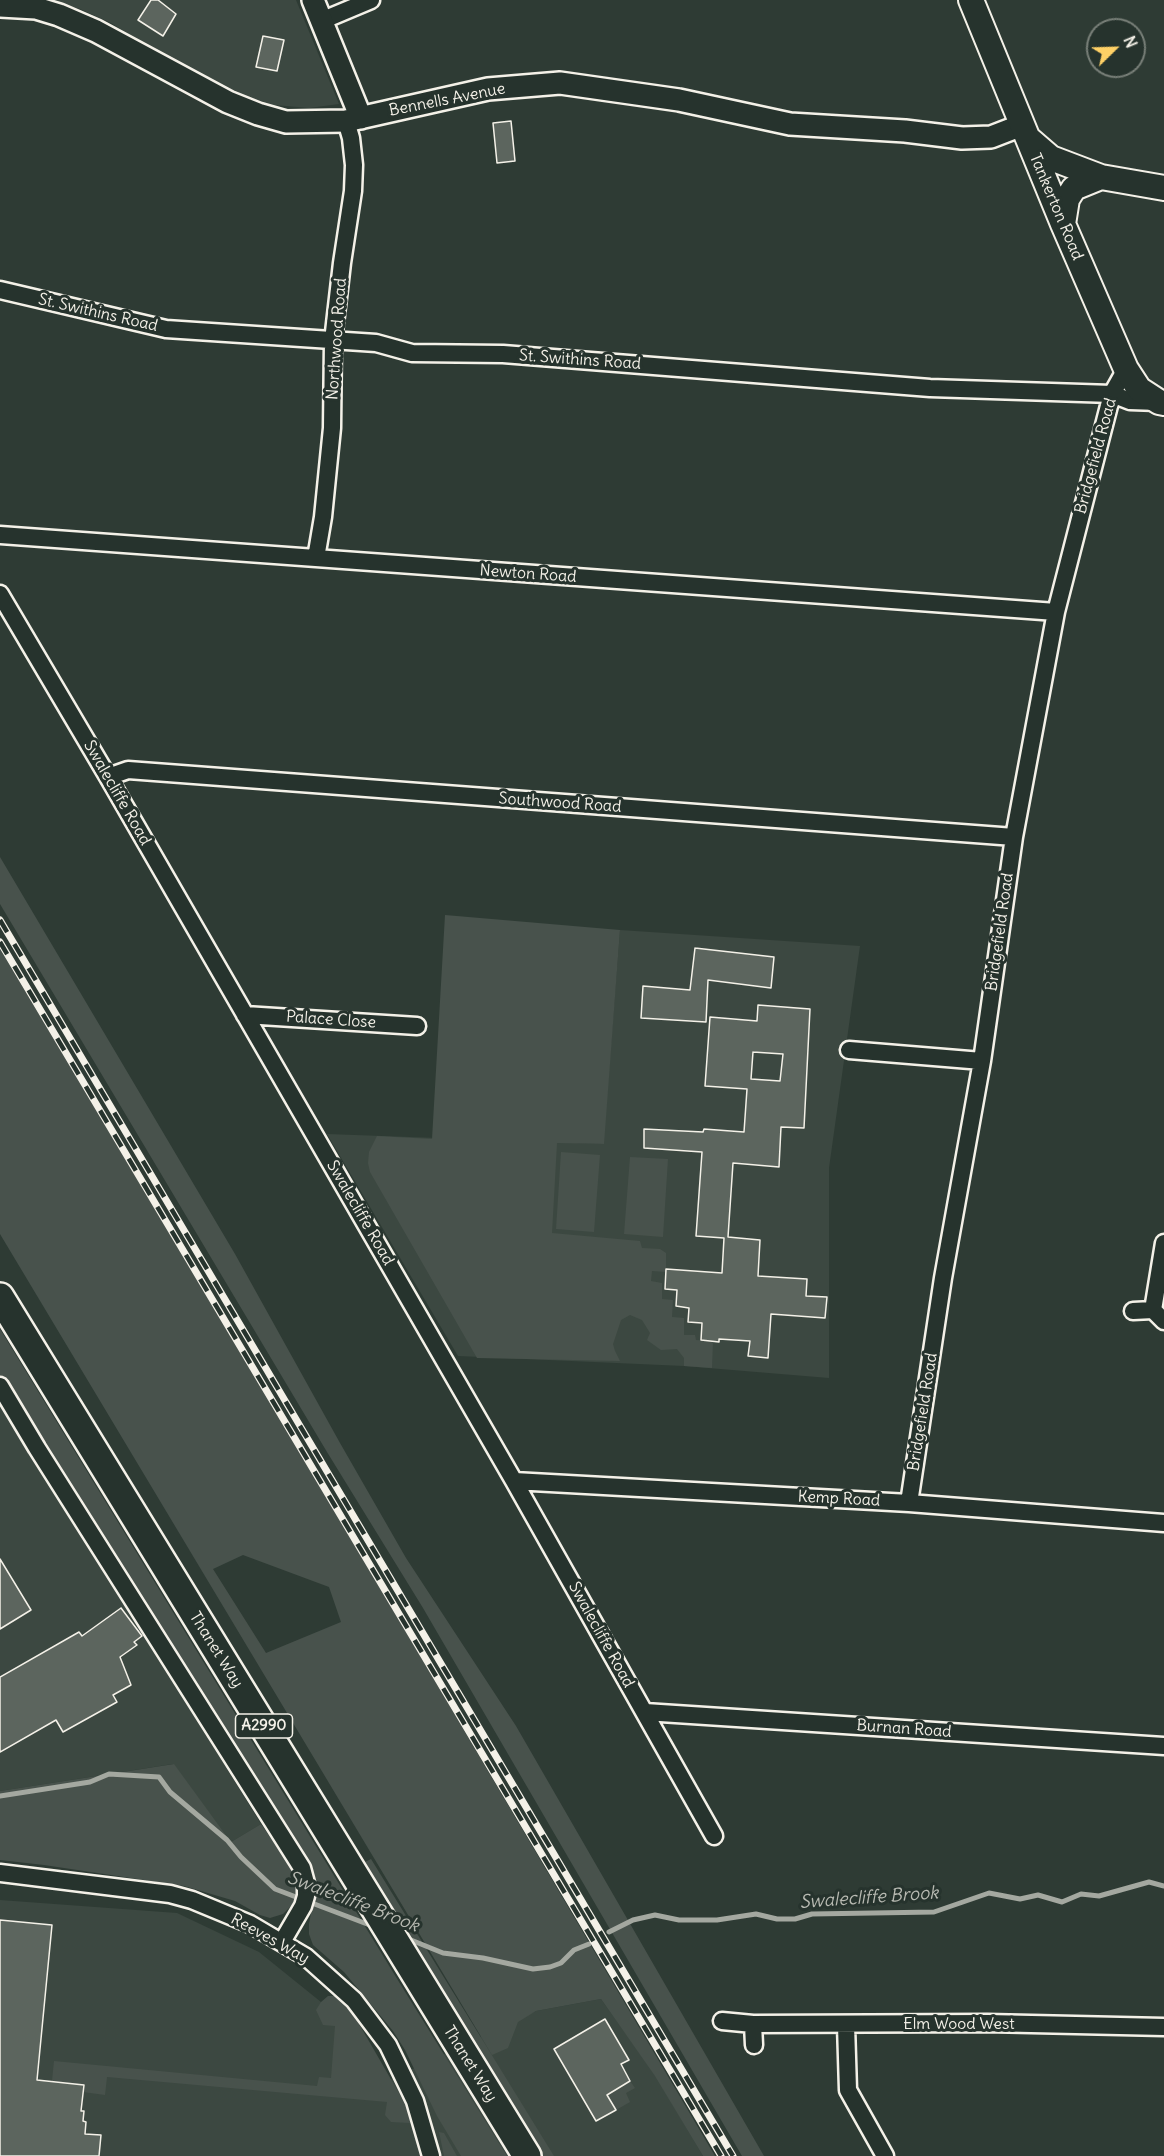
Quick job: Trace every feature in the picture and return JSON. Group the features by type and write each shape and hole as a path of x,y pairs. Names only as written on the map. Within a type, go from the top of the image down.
{"main road":[{"name":"Tankerton Road","path":"971,0 1024,132 1126,369 1139,388 1161,403"},
{"path":"1024,132 1051,158 1101,177 1164,188"},
{"path":"1063,224 1067,199 1074,188 1101,177"},
{"name":"Thanet Way","path":"0,1297 527,2156"}],"street":[{"name":"Northwood Road","path":"313,0 353,119 351,138 354,165 353,192 333,341 332,428 323,517 316,558"},
{"path":"321,21 370,0"},
{"name":"Bennells Avenue","path":"0,6 36,8 59,15 96,31 228,102 286,122 353,119 488,89 560,83 679,100 790,124 905,131 962,138 1024,132"},
{"name":"St. Swithins Road","path":"0,290 166,329 376,343 412,353 503,354 930,388 1112,394 1130,401 1161,403"},
{"name":"Bridgefield Road","path":"909,1503 943,1278 982,1061 1014,837 1056,612 1112,394 1126,369"},
{"name":"Newton Road","path":"0,535 1056,612"},
{"name":"Swalecliffe Road","path":"0,594 514,1480 645,1712 720,1836 702,1848"},
{"name":"Southwood Road","path":"108,777 128,770 1014,837"},
{"name":"Palace Close","path":"245,1015 417,1025"},
{"path":"849,1050 982,1061"},
{"path":"1133,1311 1159,1316 1164,1243"},
{"path":"0,1386 302,1868 306,1883 306,1896 303,1906 282,1942"},
{"name":"Kemp Road","path":"514,1480 909,1503 1164,1522"},
{"name":"Burnan Road","path":"645,1712 1164,1746"},
{"name":"Reeves Way","path":"0,1873 170,1894 192,1900 224,1913 282,1942 306,1957 354,2000 388,2045 415,2101 431,2156"},
{"name":"Elm Wood West","path":"722,2021 753,2024 987,2023 1164,2027"},
{"path":"753,2024 754,2045"},
{"path":"846,2025 848,2090 885,2156"}],"shaded area":[{"path":"49,0 296,0 339,104 309,108 274,105 244,96 187,70 111,23 80,9"},
{"path":"0,857 235,1254 406,1558 516,1726 764,2156 742,2156 423,1608 327,1452 0,904"},
{"path":"445,915 620,930 604,1144 557,1143 552,1233 640,1241 642,1248 660,1249 666,1253 666,1272 652,1271 651,1281 662,1283 662,1299 673,1300 672,1317 684,1318 684,1335 695,1335 696,1340 713,1341 712,1368 684,1366 684,1358 677,1349 661,1350 647,1340 650,1333 642,1320 630,1315 621,1320 613,1344 620,1361 477,1358 370,1172 368,1163 369,1152 377,1136 432,1139"},
{"path":"620,930 860,946 829,1168 829,1378 684,1366 458,1356 327,1134 603,1144"},
{"path":"0,949 715,2156 703,2156 655,2076 601,1999 536,2011 518,2022 508,2048 492,2055 0,1234","holes":["243,1555 329,1587 341,1622 266,1653 213,1569"]},
{"path":"561,1152 600,1155 594,1232 556,1229"},
{"path":"630,1157 668,1159 663,1237 624,1234"},
{"path":"0,1329 507,2156 461,2156 437,2116 405,2050 393,2031 344,1972 313,1945 309,1934 309,1924 315,1903 316,1880 0,1377"},
{"path":"0,1401 261,1824 231,1842 173,1764 0,1791"},
{"path":"174,1764 231,1842 261,1824 299,1879 299,1889 292,1905 283,1914 270,1918 235,1901 184,1886 0,1860 0,1791"},
{"path":"371,1859 554,2156 539,2156 478,2057 365,1862"},
{"path":"0,1900 177,1913 259,1952 321,2002 385,2082 536,2011 601,1999 656,2076 703,2156 0,2156"},
{"path":"328,1996 337,1996 355,2017 407,2107 410,2123 391,2122 385,2115 387,2102 107,2077 105,2095 83,2092 84,2085 52,2081 54,2061 317,2086 319,2077 331,2078 335,2026 323,2025 316,2010"},
{"path":"630,2081 635,2088 626,2093 630,2102 616,2110 607,2095"},
{"path":"439,2132 444,2133 457,2156 444,2156"}],"building":[{"path":"151,0 158,0 176,14 163,36 138,20"},
{"path":"263,36 284,40 277,71 256,67"},
{"path":"511,121 515,161 497,163 493,123"},
{"path":"695,948 774,957 771,988 708,980 706,1022 641,1018 643,986 690,990"},
{"path":"758,1005 810,1009 804,1128 781,1127 779,1167 733,1163 728,1237 760,1240 758,1276 807,1279 806,1296 827,1297 825,1318 771,1314 768,1358 748,1356 750,1341 701,1340 702,1323 688,1322 689,1308 676,1306 677,1290 665,1289 666,1269 722,1273 724,1238 696,1236 702,1152 644,1148 644,1129 744,1132 747,1089 705,1086 710,1017 757,1021","holes":["753,1052 783,1054 780,1081 751,1079"]},
{"path":"0,1559 31,1610 0,1629"},
{"path":"121,1608 142,1636 134,1642 137,1645 120,1657 131,1685 113,1695 117,1702 63,1732 56,1720 0,1752 0,1677 79,1632 82,1636"},
{"path":"0,1920 52,1925 37,2080 84,2085 81,2111 84,2111 83,2121 86,2122 85,2134 101,2135 99,2156 0,2156"},
{"path":"605,2019 629,2060 621,2064 630,2081 607,2095 616,2110 596,2121 554,2049"}],"waterway":[{"name":"Swalecliffe Brook","path":"0,1796 90,1782 109,1774 159,1777 170,1792 227,1840 241,1857 275,1889 375,1927"},
{"name":"Swalecliffe Brook","path":"609,1932 633,1920 655,1915 679,1920 717,1920 756,1914 777,1919 795,1919 812,1914 934,1912 989,1893 1020,1899 1038,1895 1062,1902 1081,1894 1099,1896 1149,1882 1164,1886"},
{"name":"Swalecliffe Brook","path":"406,1938 443,1953 483,1958 533,1969 561,1963 574,1950 589,1944"}],"railway":[{"path":"0,920 733,2156"},
{"path":"0,942 721,2156"}]}
